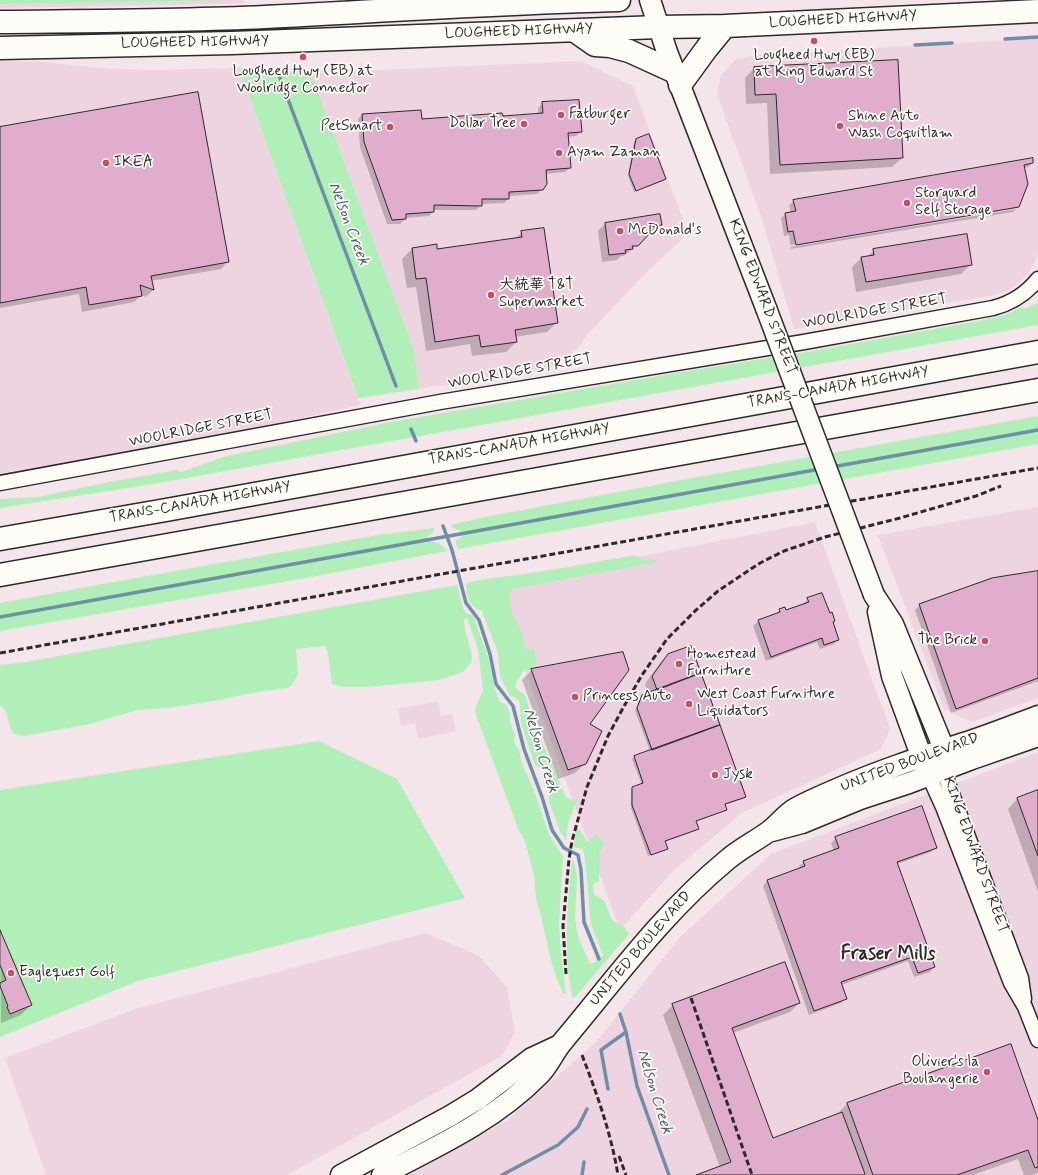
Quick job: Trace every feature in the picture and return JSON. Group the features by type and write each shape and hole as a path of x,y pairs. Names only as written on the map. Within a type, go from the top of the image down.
{"main road":[{"name":"LOUGHEED HIGHWAY","path":"0,22 160,21 563,1 619,0"},
{"name":"KING EDWARD STREET","path":"650,0 677,78 874,594 892,676 921,756 936,773"},
{"name":"LOUGHEED HIGHWAY","path":"0,48 232,43 659,27 725,26 1038,11"},
{"path":"574,31 595,45 610,46 629,51 677,78 707,48 725,26"},
{"name":"TRANS-CANADA HIGHWAY","path":"0,539 1038,352"},
{"path":"0,576 1038,390"},
{"path":"0,524 166,510"},
{"name":"KING EDWARD STREET","path":"874,594 893,624 944,749 936,773"},
{"name":"UNITED BOULEVARD","path":"382,1175 472,1127 508,1102 532,1082 545,1069 560,1045 656,928 694,888 728,859 748,844 768,832 794,810 816,798 852,782 921,756 966,742 1038,716"},
{"name":"UNITED BOULEVARD","path":"768,832 802,823 860,799 1038,736"},
{"name":"UNITED BOULEVARD","path":"341,1175 450,1116 500,1084 532,1058 560,1045"}],"street":[{"name":"WOOLRIDGE STREET","path":"0,483 440,402 804,342 993,308 1004,305 1021,296 1038,279"},
{"name":"KING EDWARD STREET","path":"936,773 943,807 1011,983 1026,1007 1038,1040"}],"shaded area":[{"path":"0,0 244,0 245,3 0,8"},
{"path":"1038,38 1038,252 1036,260 1029,272 1020,282 1009,290 996,295 794,329 762,219 717,94 721,75 736,59 760,55"},
{"path":"0,61 43,62 112,69 159,70 239,68 360,405 274,424 93,458 0,473"},
{"path":"581,61 633,86 688,233 639,280 588,334 576,350 548,369 419,389 414,350 311,73"},
{"path":"1038,507 1038,698 972,722 944,709 878,535"},
{"path":"815,522 890,729 881,749 742,813 673,871 620,930 494,585"},
{"path":"438,701 441,716 452,714 456,731 418,739 415,723 401,726 398,709"},
{"path":"1038,752 1038,1175 410,1175 506,1121 596,1042 680,937 771,854"},
{"path":"426,933 479,956 507,987 515,1032 502,1056 287,1175 46,1175 5,1058 135,1009"}],"green space":[{"path":"0,0 231,0 0,4"},
{"path":"239,68 311,73 414,350 419,389 358,398"},
{"path":"1038,303 1038,325 153,484 0,508 0,499 38,497 177,470 181,472 227,456 391,422 812,351 979,321 1005,315 1021,307 1024,309"},
{"path":"1038,416 1038,444 458,549 456,540 462,537 460,531 451,525 490,516 687,479"},
{"path":"434,528 433,533 427,536 430,541 440,544 447,551 311,577 0,631 0,603 378,535"},
{"path":"634,555 641,559 654,559 658,562 512,589 509,599 514,619 520,628 526,649 533,648 537,662 530,669 523,671 515,688 525,695 539,735 566,797 572,800 577,800 568,824 566,841 560,831 548,798 551,788 543,771 535,765 521,723 520,703 516,698 510,696 500,676 498,653 482,611 473,606 469,601 466,584 482,580 534,573"},
{"path":"457,585 463,608 466,613 474,616 487,654 497,696 500,702 505,704 508,708 510,722 515,735 514,741 519,750 521,761 533,788 549,834 563,857 559,923 566,993 564,995 556,977 550,957 536,898 534,876 525,841 519,831 476,715 475,708 483,690 478,649 467,618 464,619 472,656 471,663 463,672 439,680 368,687 344,687 332,684 328,653 325,646 296,649 298,674 294,682 288,688 167,708 137,710 90,724 24,736 14,734 6,711 0,705 0,665 25,662"},
{"name":"Eaglequest Golf","path":"319,741 397,779 465,898 138,981 0,1037 0,790"},
{"path":"576,828 581,832 587,842 595,833 603,842 604,846 599,852 599,881 593,884 594,895 604,900 612,920 625,928 629,934 576,996 572,997 568,970 567,927 572,861 574,861 577,877 575,919 579,940 590,964 596,962 595,959 603,956 591,924 584,853 582,849 574,847"}],"building":[{"name":"Shine Auto Wash Coquitlam","path":"898,60 903,158 780,165 776,94 755,95 754,67"},
{"name":"IKEA","path":"198,92 229,262 151,276 154,290 140,285 142,296 89,305 86,287 0,303 0,127"},
{"path":"579,100 582,132 568,133 571,168 546,170 547,184 543,190 509,192 509,199 482,199 482,206 434,205 434,212 406,214 406,219 392,220 364,142 362,114 421,110 422,119 502,113 503,116 543,113 542,102"},
{"path":"649,134 666,179 636,191 629,174 636,139"},
{"name":"Storguard Self Storage","path":"1033,158 1033,163 1024,165 1028,184 1019,207 796,245 793,231 788,232 785,213 796,211 793,200"},
{"path":"660,214 662,225 650,227 651,232 638,246 632,246 633,249 625,250 626,253 609,255 605,223"},
{"name":"大統華 T&T Supermarket","path":"544,228 558,323 515,330 517,342 481,347 479,335 435,342 426,278 416,279 412,248 437,244 437,249 522,237 521,231"},
{"path":"967,234 972,265 866,282 861,257 874,255 873,249"},
{"name":"The Brick","path":"1038,571 1038,678 956,709 919,604 992,578"},
{"path":"822,593 830,613 832,612 835,621 833,622 839,640 824,645 822,638 771,657 758,620 780,612 779,609 785,607 786,610 809,602 807,598"},
{"name":"Homestead Furniture","path":"691,646 701,673 657,690 652,676 668,654"},
{"name":"Princess Auto","path":"623,652 629,670 590,724 602,731 586,764 568,770 531,669"},
{"path":"701,673 720,725 652,750 637,708 642,695"},
{"path":"720,725 746,797 725,804 727,810 696,821 699,829 665,841 668,849 651,855 632,805 632,787 643,783 634,756"},
{"path":"1038,790 1038,856 1017,798"},
{"path":"922,806 937,848 897,862 935,967 918,973 912,957 841,982 847,999 814,1011 767,880 805,866 803,861 839,848 835,837"},
{"name":"Eaglequest Golf","path":"0,930 32,1005 10,1014 0,986 0,983 6,980 0,965"},
{"path":"785,962 800,1003 732,1028 773,1138 842,1112 865,1174 696,1175 731,1162 672,1004"},
{"path":"1011,1044 1038,1120 1038,1167 1035,1168 1028,1150 957,1175 873,1175 847,1103"}],"waterway":[{"path":"1005,39 1038,37"},
{"path":"915,45 952,43"},
{"name":"Nelson Creek","path":"277,70 396,386"},
{"name":"Nelson Creek","path":"411,429 416,441"},
{"path":"832,467 1038,430"},
{"path":"0,617 820,469"},
{"name":"Nelson Creek","path":"443,526 452,550 466,603 479,620 490,654 496,684 513,706 524,749 542,797 552,830 564,848 578,855 581,870 584,922 599,959"},
{"name":"Nelson Creek","path":"620,1014 626,1032 637,1086 669,1175"},
{"path":"608,1089 601,1050 626,1032"},
{"path":"502,1175 558,1145 578,1127 587,1109"},
{"path":"582,1175 584,1162"}],"railway":[{"path":"0,653 1038,468"},
{"path":"566,974 563,926 569,859 572,841 587,787 608,736 623,708 642,675 667,639 718,591 760,563 784,551 825,537 900,518 976,496 1001,486"},
{"path":"691,998 752,1175"},
{"path":"582,1055 603,1114 612,1144 618,1175"},
{"path":"619,1156 626,1175"}],"place":[{"name":"Lougheed Hwy (EB) at King Edward St","path":"814,41"},
{"name":"Lougheed Hwy (EB) at Woolridge Connector","path":"303,57"},
{"name":"Fatburger","path":"561,115"},
{"name":"Dollar Tree","path":"524,124"},
{"name":"Shine Auto Wash Coquitlam","path":"840,126"},
{"name":"PetSmart","path":"390,127"},
{"name":"Ayam Zaman","path":"559,153"},
{"name":"IKEA","path":"106,163"},
{"name":"Storguard Self Storage","path":"907,203"},
{"name":"McDonald's","path":"620,231"},
{"name":"大統華 T&T Supermarket","path":"491,295"},
{"name":"The Brick","path":"985,641"},
{"name":"Homestead Furniture","path":"679,664"},
{"name":"Princess Auto","path":"575,697"},
{"name":"West Coast Furniture Liquidators","path":"689,704"},
{"name":"Jysk","path":"715,775"},
{"name":"Eaglequest Golf","path":"11,973"},
{"name":"Olivier's la Boulangerie","path":"987,1072"}],"district":[{"name":"Fraser Mills","path":"888,955"}]}
